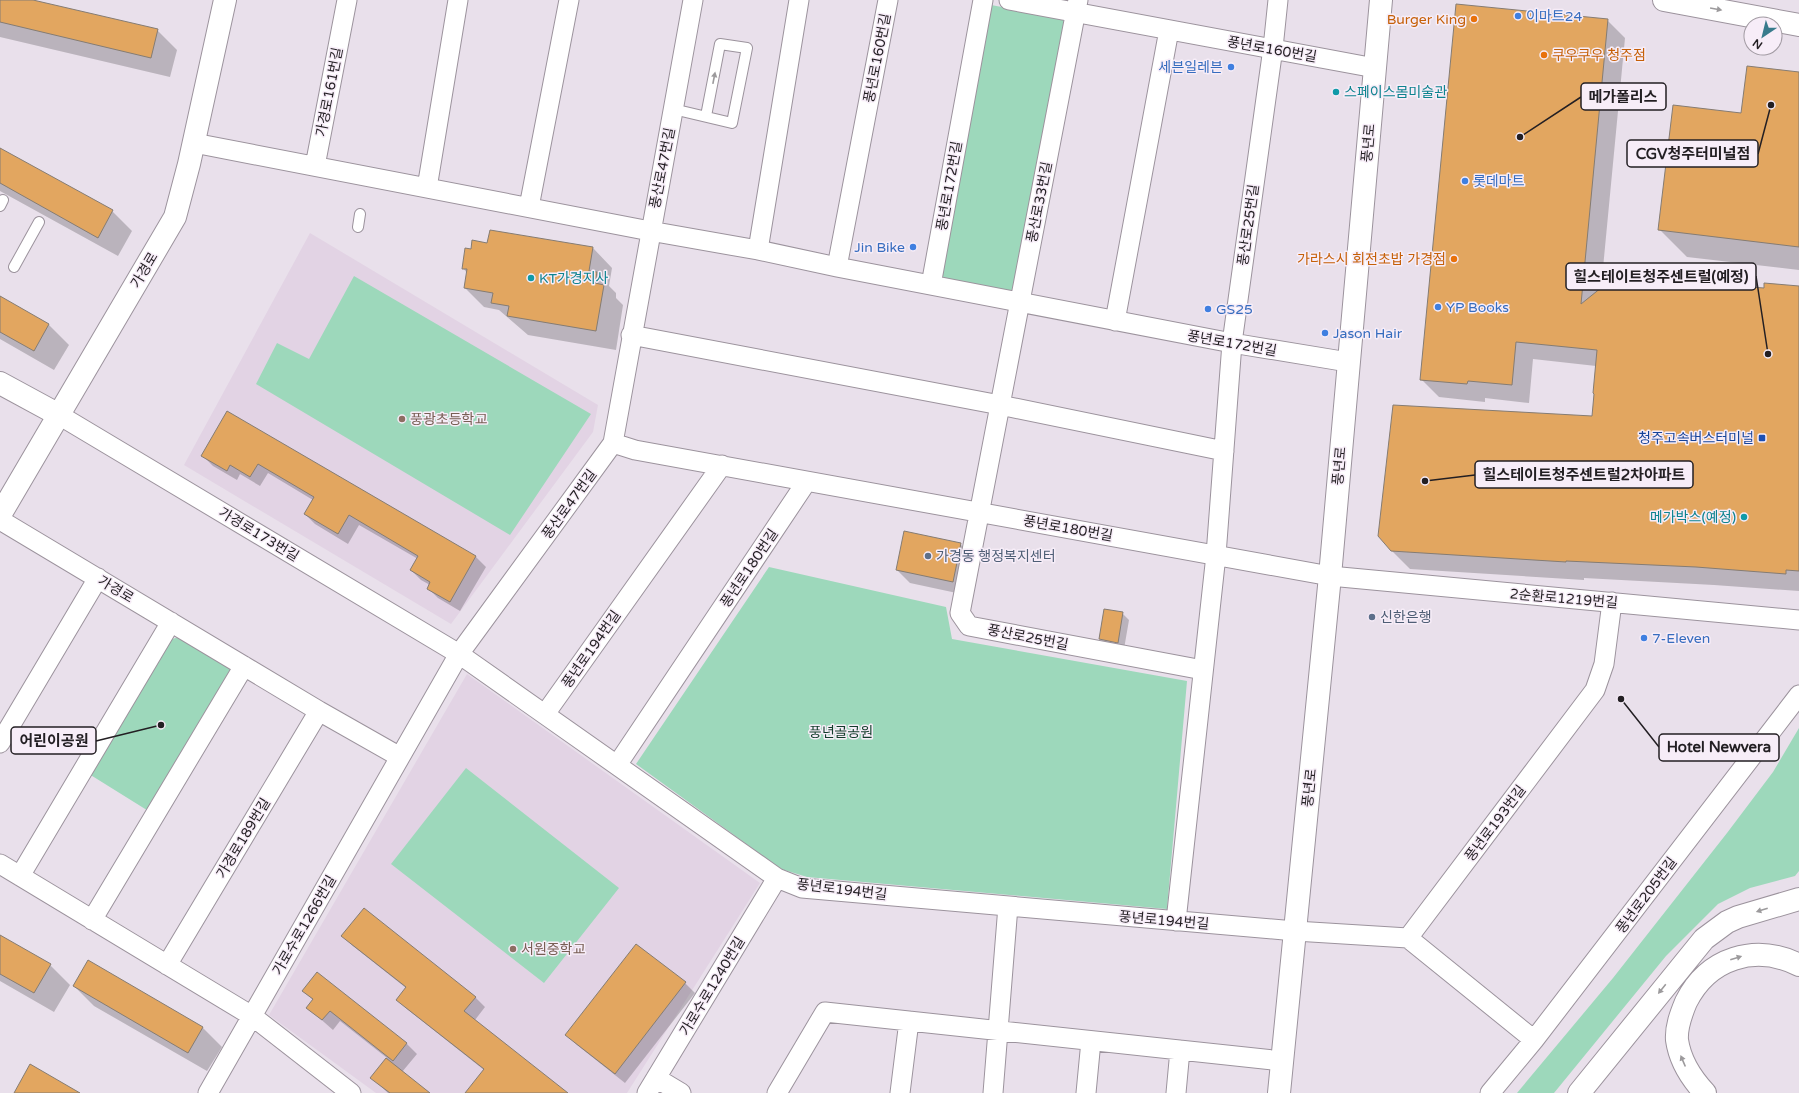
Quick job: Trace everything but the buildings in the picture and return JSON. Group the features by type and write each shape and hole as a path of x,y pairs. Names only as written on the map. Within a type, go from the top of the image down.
{"street":[{"name":"가경로","path":"0,515 175,217 194,143 225,0"},
{"path":"427,188 458,0"},
{"path":"529,207 569,0"},
{"name":"풍산로47번길","path":"459,654 613,443 631,335 693,0"},
{"path":"758,250 799,0"},
{"name":"풍년로160번길","path":"837,267 888,0"},
{"name":"풍년로172번길","path":"931,285 983,0"},
{"name":"풍년로160번길","path":"1009,0 1077,6 1169,30 1375,68"},
{"name":"풍산로25번길","path":"1176,921 1216,555 1232,343 1273,48 1278,0"},
{"name":"풍년로","path":"1279,1093 1330,576 1381,0"},
{"path":"1664,0 1799,24"},
{"name":"풍산로33번길","path":"979,512 1077,6"},
{"name":"가경로161번길","path":"315,166 346,9"},
{"path":"1116,321 1169,30"},
{"path":"194,143 650,231"},
{"name":"풍년로172번길","path":"650,231 758,250 837,267 1232,343 1348,362"},
{"path":"631,335 1000,405 1224,452"},
{"path":"0,382 59,415"},
{"name":"가경로173번길","path":"59,415 459,654"},
{"name":"풍년로180번길","path":"613,443 635,450 1330,576"},
{"name":"풍년로194번길","path":"545,714 722,466"},
{"name":"풍년로180번길","path":"617,765 807,481"},
{"name":"풍산로25번길","path":"979,512 960,613 969,626 1203,670"},
{"name":"가경로","path":"0,520 244,666"},
{"name":"2순환로1219번길","path":"1330,576 1799,620"},
{"path":"0,743 98,578"},
{"name":"풍년로193번길","path":"1408,938 1595,690 1604,664 1612,602"},
{"path":"20,876 171,622"},
{"name":"풍년로194번길","path":"459,654 777,878 802,888 1295,931"},
{"name":"가로수로1266번길","path":"208,1093 459,654"},
{"path":"92,920 244,666 400,757"},
{"name":"풍년로205번길","path":"1490,1093 1534,1040 1799,695"},
{"name":"가경로189번길","path":"167,965 319,711"},
{"path":"0,864 252,1016 351,1093"},
{"name":"가로수로1240번길","path":"652,1086 777,878"},
{"path":"1579,1093 1682,963 1704,939 1727,922 1738,917 1799,899"},
{"path":"993,1093 1008,906"},
{"path":"1295,931 1408,938 1534,1040"},
{"path":"1705,1093 1686,1067 1681,1057 1677,1039 1680,1018 1695,988 1713,969 1728,961 1744,956 1767,955 1784,958 1799,965"},
{"path":"777,1093 825,1012 1282,1061"},
{"path":"900,1093 909,1021"},
{"path":"1086,1093 1091,1041"},
{"path":"1176,1093 1180,1050"},
{"path":"652,1086 681,1093"}],"lane":[{"path":"673,109 732,123 747,48 720,44 706,116"},
{"path":"358,227 360,214"},
{"path":"14,267 39,222"}],"shaded area":[{"name":"풍광초등학교","path":"310,233 598,405 593,432 451,624 184,465"},
{"name":"서원중학교","path":"467,674 760,883 627,1093 376,1093 269,1015"}],"green space":[{"path":"991,5 1067,19 1013,291 942,278"},
{"path":"354,276 591,414 510,535 256,384 277,343 309,359"},
{"name":"풍년골공원","path":"769,567 946,607 952,639 1187,681 1167,909 807,877 781,869 636,764"},
{"path":"179,637 230,665 233,676 150,812 89,774 169,640"},
{"path":"1799,728 1799,871 1795,876 1750,888 1718,904 1666,956 1554,1093 1517,1093 1613,978 1727,833 1773,772"},
{"path":"466,768 619,888 544,983 391,864"}],"place":[{"name":"이마트24","path":"1518,16"},
{"name":"Burger King","path":"1474,19"},
{"name":"쿠우쿠우 청주점","path":"1544,55"},
{"name":"세븐일레븐","path":"1231,67"},
{"name":"스페이스몸미술관","path":"1336,92"},
{"name":"CGV청주터미널점","path":"1771,105"},
{"name":"메가폴리스","path":"1520,137"},
{"name":"롯데마트","path":"1465,181"},
{"name":"Jin Bike","path":"913,247"},
{"name":"가라스시 회전초밥 가경점","path":"1454,259"},
{"name":"KT가경지사","path":"531,278"},
{"name":"YP Books","path":"1438,307"},
{"name":"GS25","path":"1208,309"},
{"name":"Jason Hair","path":"1325,333"},
{"name":"힐스테이트청주센트럴(예정)","path":"1768,354"},
{"name":"풍광초등학교","path":"402,419"},
{"name":"청주고속버스터미널","path":"1762,438"},
{"name":"힐스테이트청주센트럴2차아파트","path":"1425,481"},
{"name":"메가박스(예정)","path":"1744,517"},
{"name":"가경동 행정복지센터","path":"928,556"},
{"name":"신한은행","path":"1372,617"},
{"name":"7-Eleven","path":"1644,638"},
{"name":"Hotel Newvera","path":"1621,699"},
{"name":"어린이공원","path":"161,725"},
{"name":"서원중학교","path":"513,949"}]}
